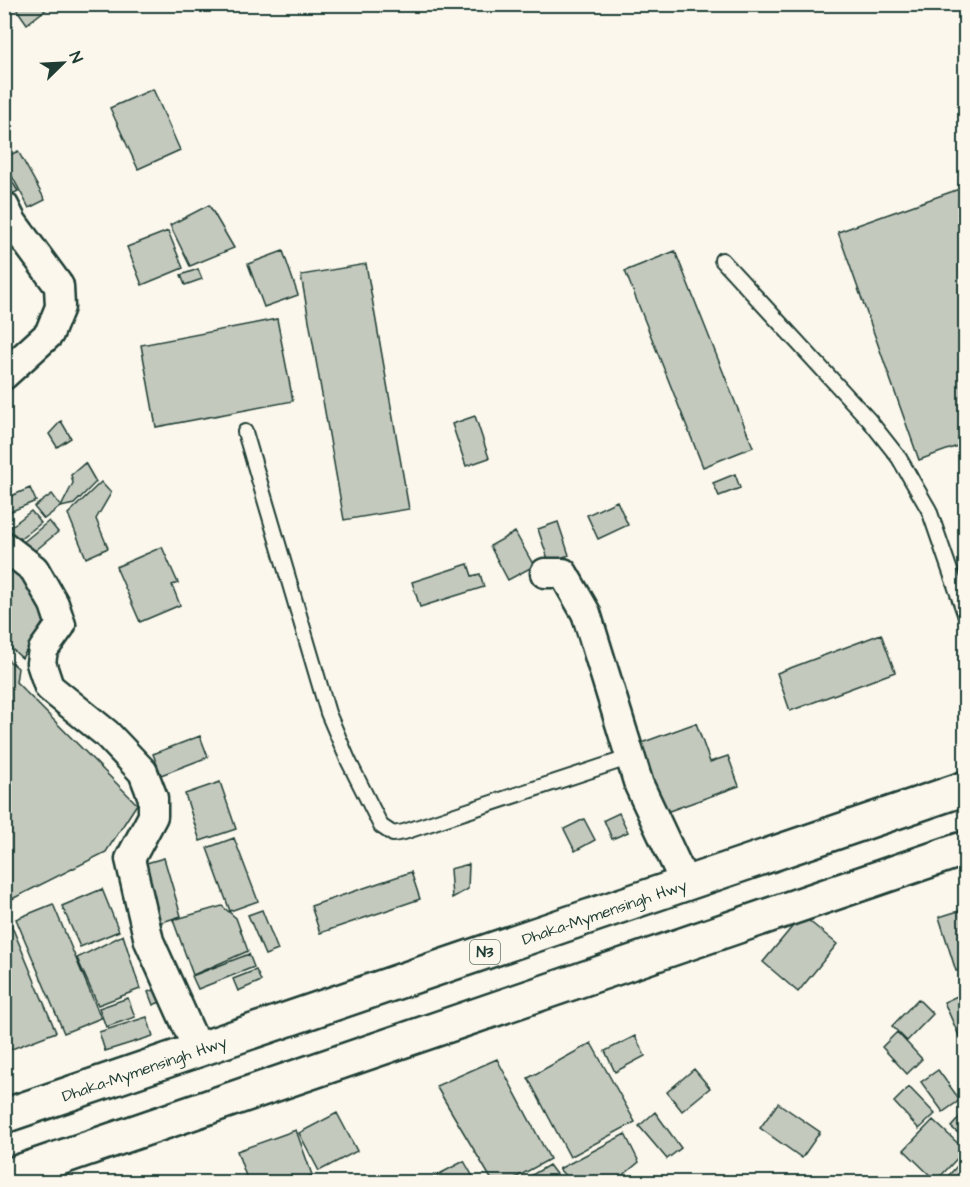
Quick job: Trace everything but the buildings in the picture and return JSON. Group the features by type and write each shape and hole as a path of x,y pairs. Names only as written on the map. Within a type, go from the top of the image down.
{"highway":[{"name":"Dhaka-Mymensingh Hwy","path":"4,1116 966,788"},
{"path":"4,1177 966,848"}],"street":[{"path":"4,206 12,222 59,286 60,307 49,334 4,375"},
{"path":"4,546 34,569 54,604 61,625 43,650 41,663 50,687 107,735 143,772 153,798 153,816 130,859 149,941 198,1050"},
{"path":"545,573 563,573 586,613 639,785 685,883"}],"lane":[{"path":"722,260 869,420 899,458 928,510 966,617"},
{"path":"245,432 328,713 348,760 381,826 393,834 404,832 631,757"}]}
